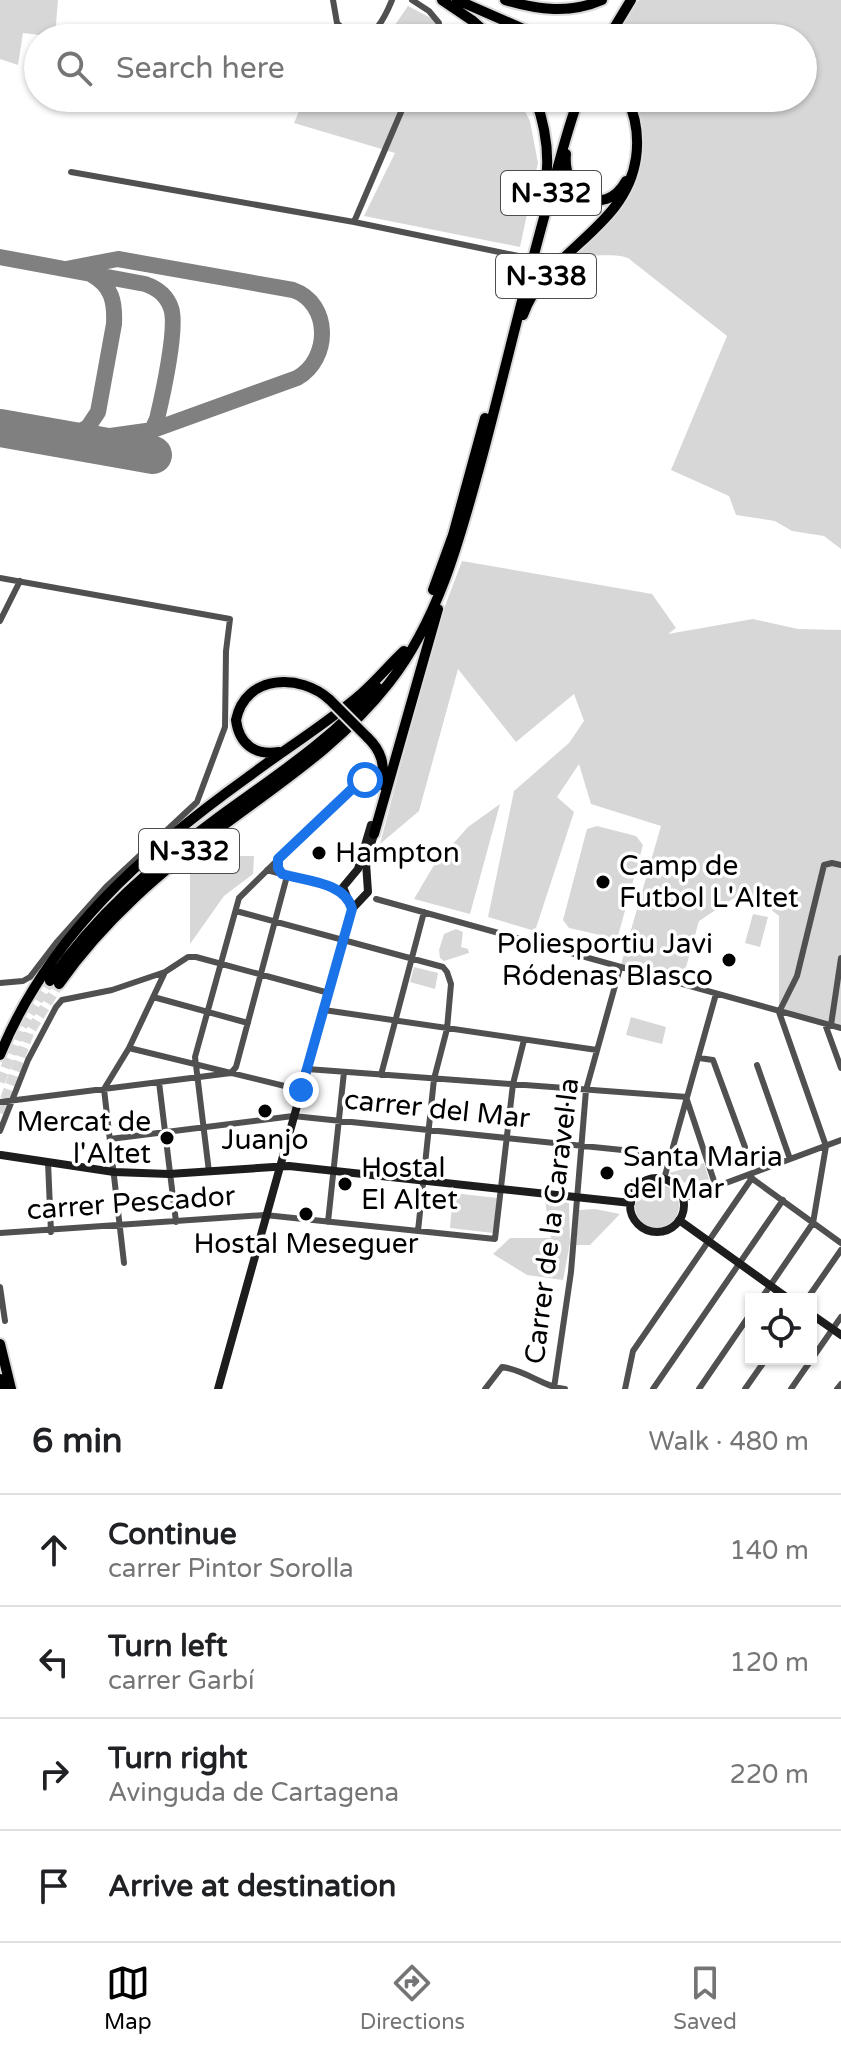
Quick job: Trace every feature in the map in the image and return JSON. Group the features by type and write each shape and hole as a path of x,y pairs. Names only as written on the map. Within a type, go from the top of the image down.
{"highway":[{"path":"442,0 476,24"},
{"path":"457,0 512,24"},
{"path":"472,0 524,24"},
{"path":"505,0 560,10 602,0"},
{"path":"616,24 631,0"},
{"name":"N-338","path":"525,270 544,195 548,165 546,136 539,112"},
{"name":"N-332","path":"500,363 577,112"},
{"path":"578,112 565,162 567,177 573,188 591,199 607,198 623,187 630,171 633,154 629,112"},
{"name":"N-338","path":"501,385 532,296 563,258 613,211 628,189 638,145 632,112"},
{"name":"N-332","path":"524,289 466,515 446,577 409,654 354,724 310,762 136,894 54,982 77,944 129,890 186,842 330,735 371,694 404,651 423,617 447,554 525,270"},
{"path":"372,830 446,577"},
{"path":"0,1055 13,1025 44,971 109,893 191,820 352,702 404,651"},
{"path":"285,750 263,753 243,741 236,720 246,697 265,685 287,681 316,689 378,749 384,767 372,830"},
{"path":"0,1344 11,1389"},
{"path":"0,1379 3,1389"}],"main road":[{"path":"367,886 366,863 372,830"},
{"path":"218,1389 329,993 359,866 372,830"},
{"path":"352,895 360,878 367,886"},
{"path":"352,895 367,886"},
{"path":"0,1155 114,1172 169,1174 279,1166 334,1170 631,1203"},
{"path":"652,1179 664,1179 676,1186 683,1199 684,1210 679,1220 667,1230 647,1230 635,1219 631,1203 640,1185 652,1179"},
{"path":"679,1220 781,1293"},
{"path":"817,1318 841,1335"}],"street":[{"path":"333,0 338,24"},
{"path":"381,24 392,0"},
{"path":"412,0 429,11 439,24"},
{"path":"354,222 401,112"},
{"path":"71,172 354,222 528,258"},
{"path":"0,578 230,619 226,651 226,718 200,798 188,813 106,887 30,977 23,981 0,983"},
{"path":"0,621 20,581"},
{"path":"209,1172 195,1057 242,893 365,780"},
{"path":"278,859 278,868 285,875"},
{"path":"765,1293 813,1223 826,1146 779,1012 797,976 824,865 841,865"},
{"path":"267,870 841,1028"},
{"path":"0,1102 231,1073 236,1067 276,922 285,875"},
{"path":"367,886 376,899"},
{"path":"236,911 443,967 447,972 451,984 447,1029 434,1079 418,1231"},
{"path":"381,1075 424,912"},
{"path":"0,1131 28,1060 62,1000 112,990 165,972 188,957 329,993"},
{"path":"841,958 828,1024 841,1068"},
{"name":"Carrer de la Caravel·la","path":"554,1388 571,1272 586,1090 620,968"},
{"path":"124,1263 104,1089 129,1048 165,972"},
{"path":"664,1179 716,994"},
{"path":"157,998 248,1023"},
{"path":"324,1010 597,1050"},
{"path":"501,1189 513,1084 524,1040"},
{"path":"129,1048 301,1090"},
{"path":"699,1058 713,1060 745,1147"},
{"path":"757,1065 790,1159"},
{"path":"307,1069 687,1099"},
{"path":"328,1222 344,1072"},
{"path":"159,1082 176,1222"},
{"path":"687,1099 716,1187"},
{"name":"carrer del Mar","path":"110,1139 293,1116 671,1155"},
{"path":"683,1199 841,1140"},
{"path":"48,1162 51,1232"},
{"path":"750,1176 841,1243"},
{"path":"625,1389 633,1351 750,1176"},
{"name":"carrer Pescador","path":"0,1233 51,1232 265,1215 495,1239 501,1189"},
{"path":"653,1389 783,1200"},
{"path":"811,1293 841,1250"},
{"path":"0,1287 5,1321"},
{"path":"791,1389 841,1317"},
{"path":"699,1389 745,1322"},
{"path":"745,1389 762,1365"},
{"path":"485,1389 502,1367 530,1375 554,1388 565,1389"},
{"path":"837,1389 841,1384"}],"shaded area":[{"path":"0,0 58,0 56,24 24,24 18,65 0,59"},
{"path":"639,0 841,0 841,549 824,536 792,531 775,521 736,515 729,496 671,470 727,336 628,258 574,252 615,216 635,184 643,141 638,112 817,112 817,24 624,24"},
{"path":"408,6 442,24 396,24"},
{"path":"299,112 525,112 538,163 520,247 364,216 395,153 294,123"},
{"path":"462,561 652,594 676,628 668,634 753,619 798,629 841,630 841,1027 779,1012 779,916 746,890 699,921 681,985 620,968 661,826 591,804 579,764 557,797 574,812 535,931 488,917 514,791 569,743 584,721 574,694 516,742 458,669 419,811 380,844 436,630"},
{"path":"500,804 470,914 414,899 434,865 468,827"},
{"name":"Camp de Futbol L'Altet","path":"597,826 636,836 643,845 618,936 613,938 569,928 563,920 587,829"},
{"path":"226,856 254,856 253,874 224,896 190,944 190,870"},
{"path":"753,914 768,917 760,947 745,943"},
{"path":"456,929 463,932 461,947 468,949 469,953 444,961 440,958 439,950 444,934"},
{"path":"414,967 438,973 435,989 410,982"},
{"path":"631,1017 666,1027 662,1044 626,1035"},
{"path":"704,1163 710,1183 690,1186 669,1173"},
{"path":"657,1184 673,1190 679,1206 673,1222 657,1228 641,1222 635,1206 641,1190"},
{"path":"453,1193 497,1198 493,1233 450,1228"},
{"path":"545,1201 569,1203 570,1243 563,1280 527,1275 493,1254 510,1238 551,1238"},
{"path":"595,1209 620,1214 590,1245 576,1245 579,1210"}],"taxiway":[{"path":"0,257 145,284 167,300 173,317 172,330 157,419 142,441 130,447 115,448"},
{"path":"61,438 103,437 153,430 297,378 316,358 322,332 314,307 293,290 118,259 66,269"},
{"path":"72,436 88,427 98,412 114,324 111,295 104,284 92,275"}],"runway":[{"path":"0,428 153,455"}],"tunnel":[{"path":"0,1082 20,1030 50,981"},
{"path":"0,1113 29,1033 59,984"}],"place":[{"name":"Hampton","path":"319,853"},
{"name":"Camp de Futbol L'Altet","path":"603,882"},
{"name":"Poliesportiu Javi Ródenas Blasco","path":"729,960"},
{"name":"Juanjo","path":"265,1111"},
{"name":"Mercat de l'Altet","path":"167,1138"},
{"name":"Santa Maria del Mar","path":"607,1173"},
{"name":"Hostal El Altet","path":"345,1184"},
{"name":"Hostal Meseguer","path":"306,1214"}],"route":[{"path":"301,1090 352,909 349,900 339,890 282,874 278,859 365,780"}]}
